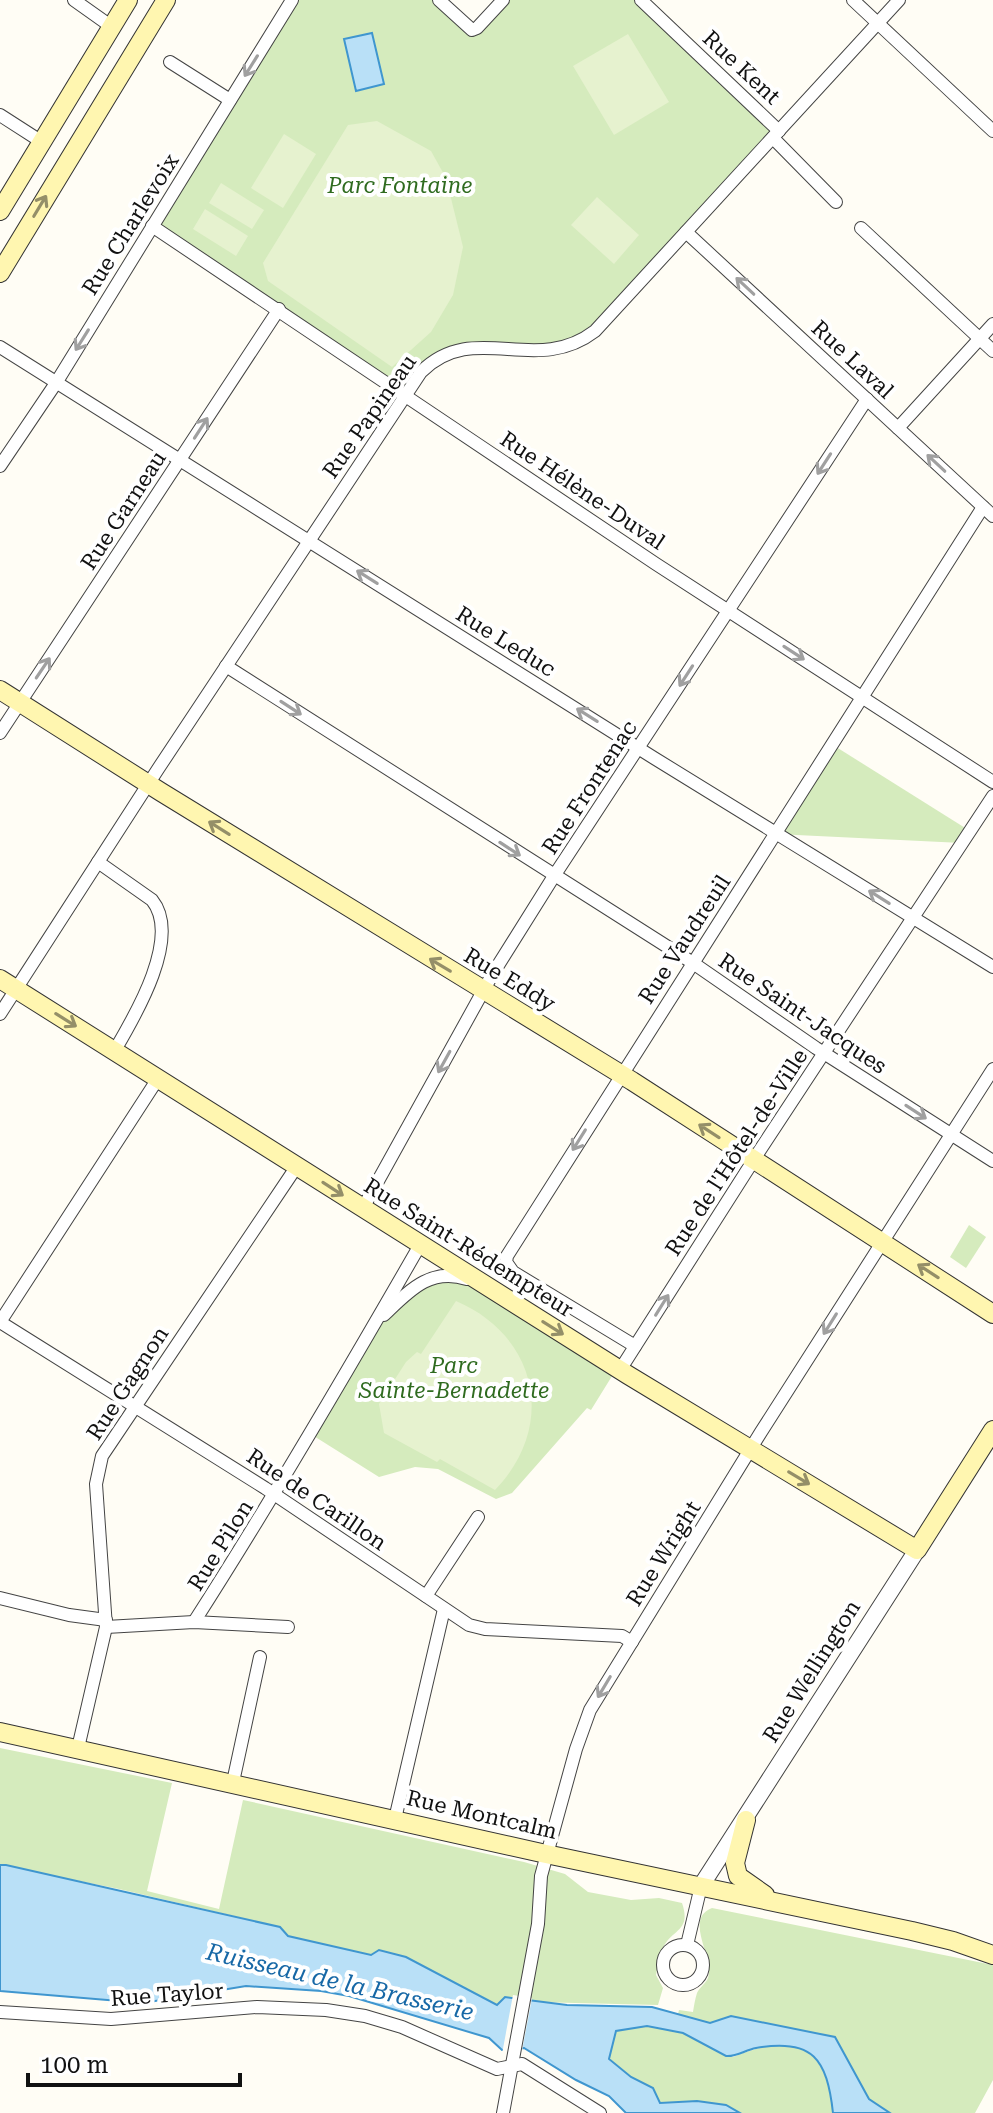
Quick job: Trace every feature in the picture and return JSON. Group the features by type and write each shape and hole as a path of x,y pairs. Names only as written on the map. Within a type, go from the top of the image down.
{"main road":[{"path":"0,211 128,0"},
{"path":"0,273 166,0"},
{"name":"Rue Eddy","path":"0,690 621,1074 993,1314"},
{"name":"Rue Saint-Rédempteur","path":"8,984 480,1283 917,1550"},
{"name":"Rue Wellington","path":"917,1550 993,1430"},
{"name":"Rue Montcalm","path":"0,1732 953,1941 993,1955"},
{"path":"746,1820 735,1863 738,1876 774,1901"},
{"name":"Rue Montcalm","path":"953,1941 993,1942"}],"street":[{"path":"74,0 112,27"},
{"name":"Rue Charlevoix","path":"0,466 56,383 292,0"},
{"path":"439,0 472,30 503,0"},
{"name":"Rue Kent","path":"641,0 776,134 836,202"},
{"path":"853,0 993,131"},
{"name":"Rue Papineau","path":"0,1014 8,984 98,862 405,394 431,362 457,349 542,352 583,340 607,319 899,0"},
{"path":"170,62 230,100"},
{"path":"0,115 42,142"},
{"name":"Rue Hélène-Duval","path":"152,226 728,610 993,782"},
{"path":"861,228 993,351"},
{"name":"Rue Laval","path":"686,232 988,511"},
{"name":"Rue Garneau","path":"0,733 279,309"},
{"path":"898,428 993,324"},
{"name":"Rue Leduc","path":"0,347 993,967"},
{"name":"Rue Frontenac","path":"363,1208 483,990 554,876 867,399"},
{"name":"Rue Vaudreuil","path":"635,1346 513,1272 506,1262 510,1249 864,697 988,511"},
{"name":"Rue Saint-Jacques","path":"226,666 693,963 824,1053 993,1161"},
{"name":"Rue de l'Hôtel-de-Ville","path":"620,1370 993,796"},
{"path":"98,862 152,900 158,906 162,923 147,992 115,1050"},
{"name":"Rue Wright","path":"503,2113 538,1924 539,1885 585,1720 751,1448 993,1069"},
{"path":"0,1322 159,1077"},
{"name":"Rue Gagnon","path":"78,1748 106,1623 96,1484 102,1456 297,1166"},
{"name":"Rue Pilon","path":"194,1622 275,1495 420,1245"},
{"name":"Rue Pilon","path":"375,1323 418,1286 436,1275 445,1274 480,1283"},
{"name":"Rue de Carillon","path":"0,1322 135,1405 476,1628 622,1636 632,1642"},
{"path":"426,1596 478,1517"},
{"name":"Rue Wellington","path":"687,1945 701,1886 917,1550"},
{"path":"0,1598 106,1623 194,1622 288,1627"},
{"path":"395,1819 444,1609"},
{"path":"233,1782 260,1657"},
{"name":"Rue Taylor","path":"0,2012 111,2019 257,2007 326,2010 365,2016 402,2027 497,2069 513,2060 600,2113"}],"green space":[{"name":"Parc Fontaine","path":"292,0 439,0 472,30 503,0 641,0 779,131 607,319 571,346 457,349 405,394 152,226"},
{"path":"628,34 669,102 614,135 573,66"},
{"path":"377,121 431,151 446,178 463,247 453,295 431,332 392,367 268,281 263,263 348,125"},
{"path":"284,134 316,154 283,208 251,188"},
{"path":"221,183 264,210 252,229 209,203"},
{"path":"597,197 639,235 614,264 571,225"},
{"path":"205,209 248,236 236,256 193,229"},
{"path":"833,745 970,831 962,843 776,834"},
{"path":"969,1225 986,1237 966,1268 950,1257"},
{"name":"Parc Sainte-Bernadette","path":"459,1276 617,1368 591,1410 587,1408 512,1493 496,1499 438,1469 415,1467 379,1477 309,1433 375,1323 418,1286"},
{"path":"456,1301 484,1317 505,1336 521,1359 530,1385 532,1411 527,1438 514,1465 495,1490 440,1459 437,1462 384,1433 379,1404 406,1362 417,1352 421,1354"},
{"path":"0,1748 172,1783 147,1891 219,1909 243,1800 524,1862 565,1874 588,1892 631,1900 659,1898 682,1903 684,1920 662,1951 656,1975 663,1988 658,2005 534,2002 505,1998 498,2005 406,1957 380,1950 371,1955 287,1936 280,1927 0,1865"},
{"path":"712,1908 993,1965 993,2080 975,2113 890,2113 869,2099 835,2037 731,2016 710,2023 678,2014 679,2010 693,2012 697,1993 708,1978 708,1960 700,1921 704,1913"},
{"path":"647,2026 683,2033 733,2057 774,2046 804,2050 815,2058 823,2072 833,2113 740,2113 726,2105 697,2101 660,2103 653,2088 631,2077 608,2059 616,2031"}],"water":[{"path":"372,33 384,84 356,91 344,39"},
{"name":"Ruisseau de la Brasserie","path":"0,1865 280,1927 288,1936 371,1955 379,1950 406,1957 497,2005 505,1997 567,2005 652,2007 710,2023 731,2016 835,2037 869,2099 890,2113 833,2113 821,2066 814,2056 804,2050 775,2046 726,2056 683,2033 647,2026 616,2031 609,2059 631,2077 653,2088 660,2103 697,2101 726,2105 740,2113 626,2113 609,2096 524,2048 502,2050 489,2038 349,1996 321,1991 246,1986 143,2003 0,1991"}],"pier":[{"path":"513,1995 532,1998 522,2051 502,2054"}]}
